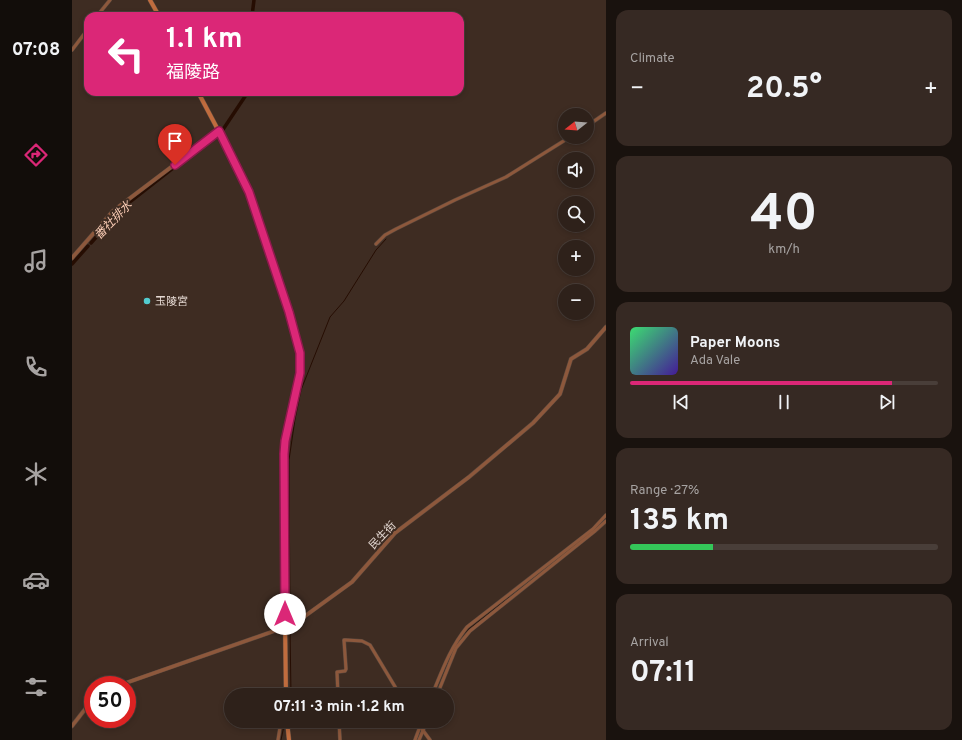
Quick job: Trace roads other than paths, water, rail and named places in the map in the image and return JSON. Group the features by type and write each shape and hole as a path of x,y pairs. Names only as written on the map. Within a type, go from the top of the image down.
{"main road":[{"path":"150,0 157,12"},
{"path":"200,96 247,188 289,312 300,353 300,373 285,441 284,454 286,688"},
{"path":"288,728 289,740"}],"street":[{"path":"101,12 110,0"},
{"path":"72,50 84,34"},
{"path":"594,121 606,113"},
{"path":"72,258 113,210 219,131"},
{"path":"376,244 385,235 396,229 506,177 559,144"},
{"name":"民生街","path":"136,679 294,624 352,582 395,533 469,476 533,423 560,394 572,359 588,349 606,328"},
{"path":"435,688 448,656 459,637 467,627 593,529 606,515"},
{"path":"440,688 456,648 470,631 606,521"},
{"path":"338,688 337,672 345,670 344,640 348,640 362,641 370,645 396,688"},
{"path":"72,726 84,711"},
{"path":"278,740 280,728"},
{"path":"339,728 340,740"},
{"path":"415,740 421,729"},
{"path":"419,740 421,729"},
{"path":"421,729 430,740"}],"waterway":[{"name":"番社排水","path":"252,12 254,0"},
{"name":"番社排水","path":"222,131 245,96"},
{"name":"番社排水","path":"177,165 210,140"},
{"name":"番社排水","path":"91,243 122,208 173,168"},
{"path":"290,623 289,460 301,390 330,317 344,301 376,250 386,239"},
{"name":"番社排水","path":"72,264 88,246"},
{"path":"464,633 578,543"},
{"path":"290,627 291,688"},
{"path":"281,740 284,728"}],"place":[{"name":"玉陵宮","path":"147,301"}]}
